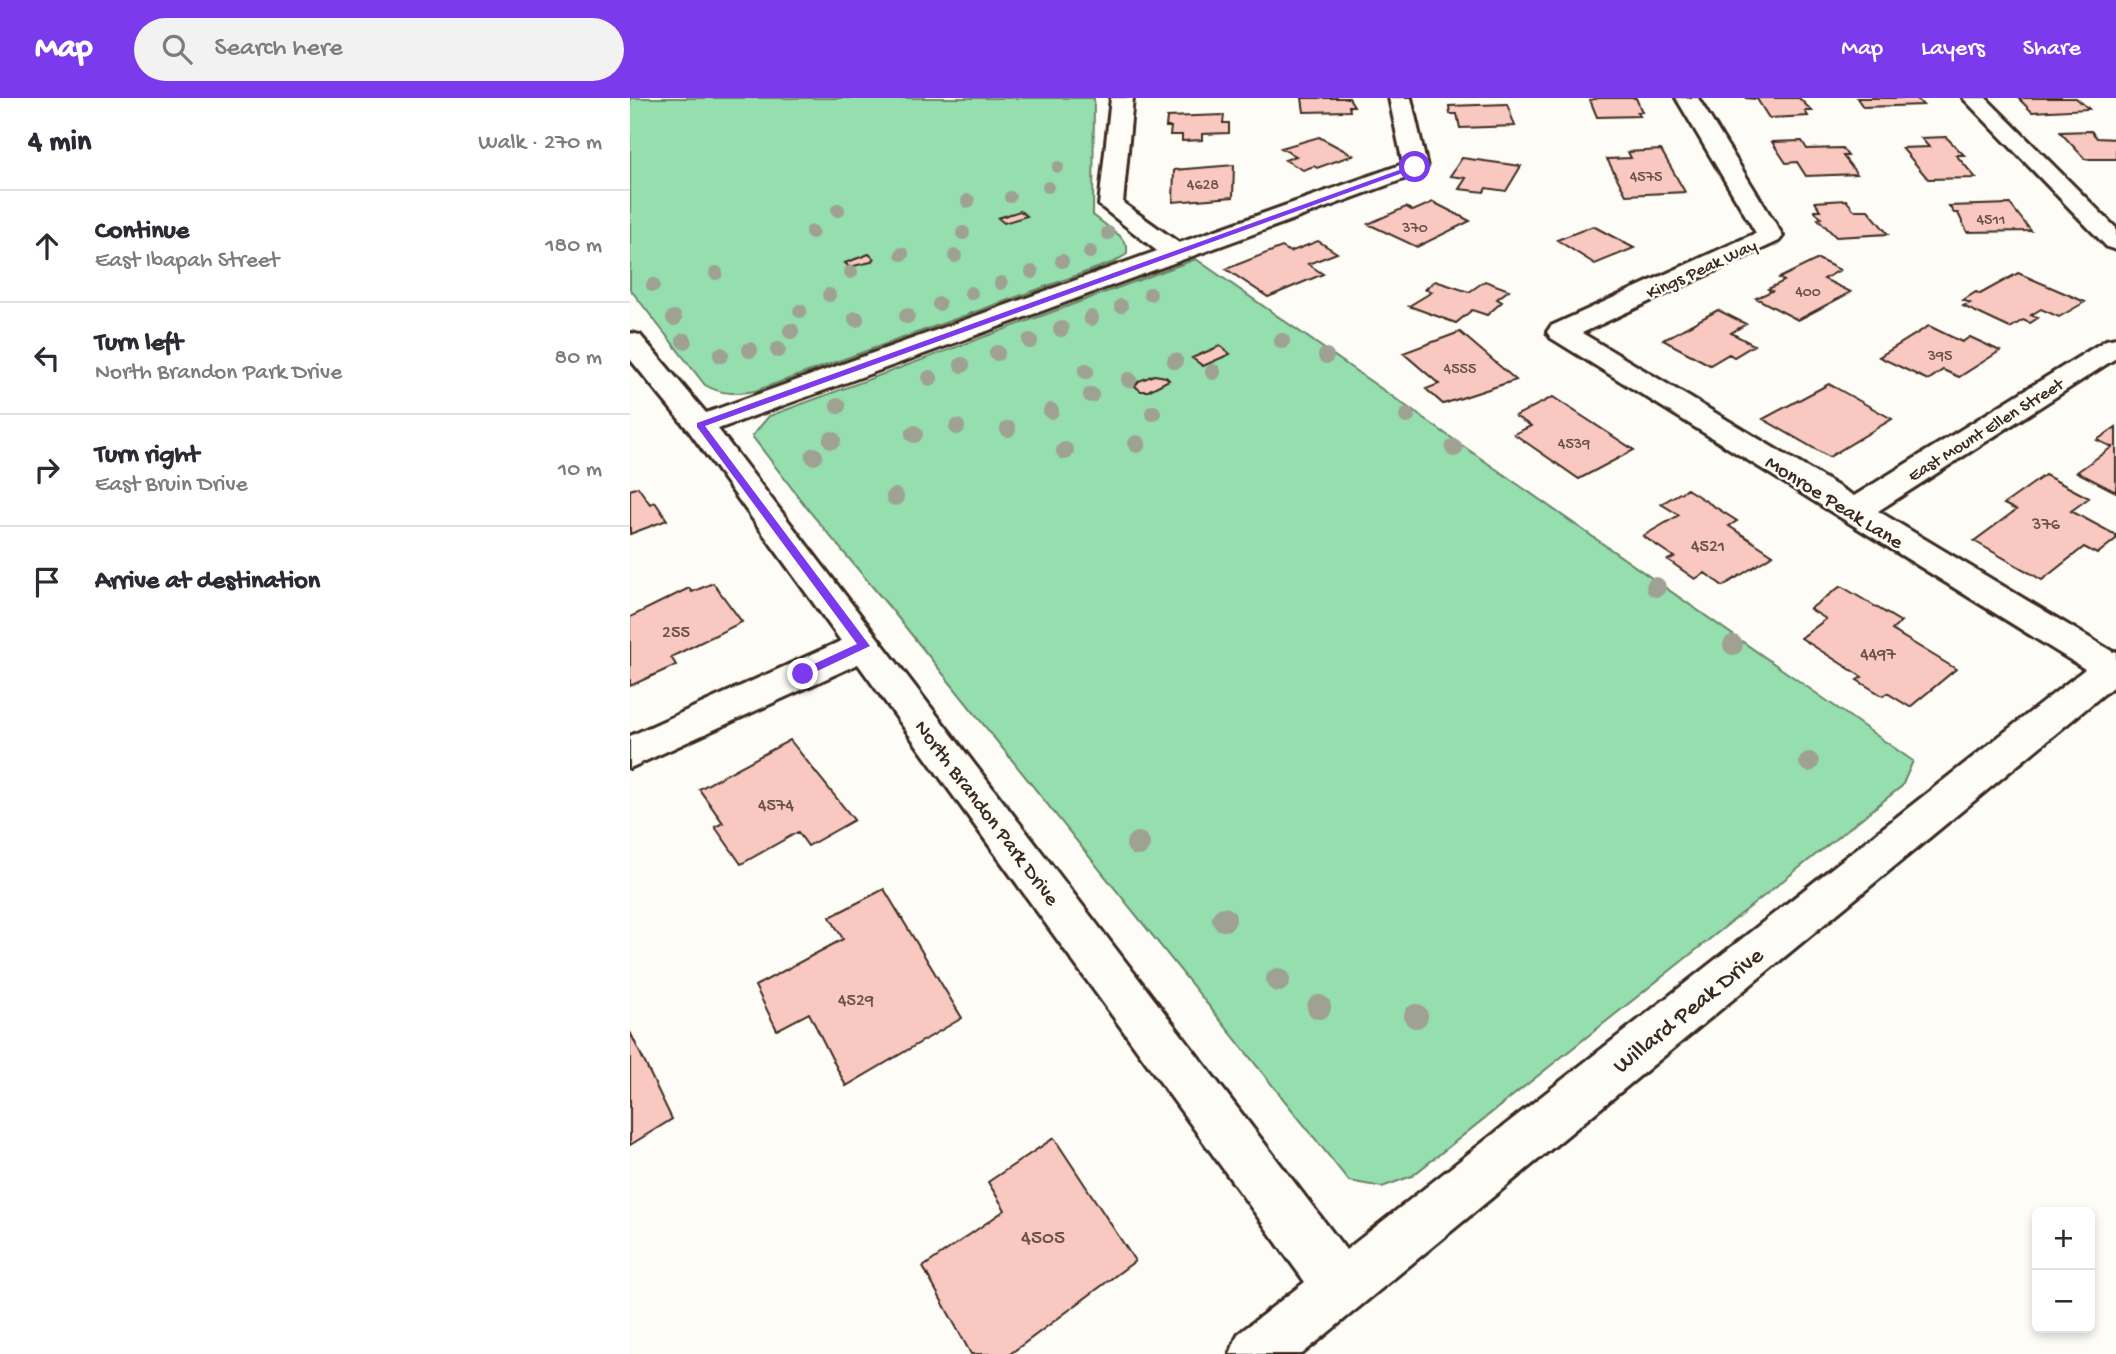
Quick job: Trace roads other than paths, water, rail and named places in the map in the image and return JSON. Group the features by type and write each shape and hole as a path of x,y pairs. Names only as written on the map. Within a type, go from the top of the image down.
{"street":[{"path":"1122,98 1111,205 1176,253"},
{"path":"700,425 1415,167 1399,98"},
{"name":"Kings Peak Way","path":"1561,332 1770,236 1688,98"},
{"path":"1974,98 2116,242"},
{"name":"Monroe Peak Lane","path":"1561,332 2113,666"},
{"name":"North Brandon Park Drive","path":"630,341 700,425 1341,1287"},
{"name":"East Mount Ellen Street","path":"1854,511 2116,346"},
{"path":"630,753 864,646"},
{"name":"Willard Peak Drive","path":"1258,1354 2113,666"}]}
